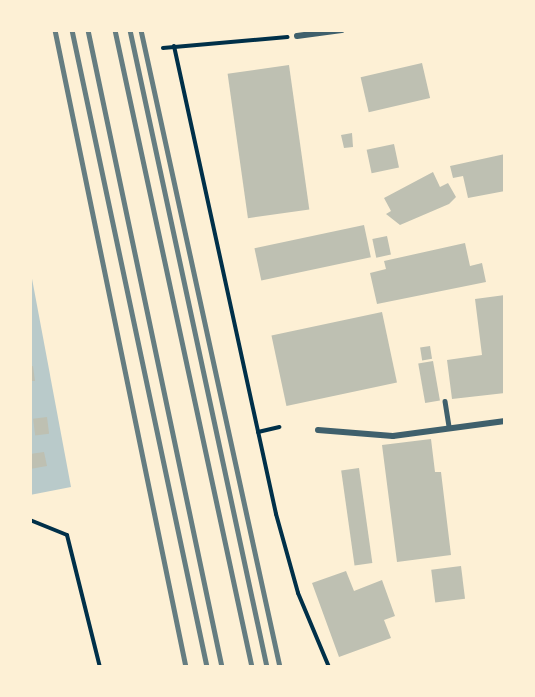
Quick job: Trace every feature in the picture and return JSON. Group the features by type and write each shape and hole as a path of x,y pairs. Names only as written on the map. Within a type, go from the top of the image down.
{"street":[{"path":"297,36 342,30"},
{"path":"318,430 393,436 505,421"}],"lane":[{"path":"445,401 449,427"}],"path":[{"path":"163,48 272,38"},
{"path":"174,46 258,432 298,593 329,667"},
{"path":"258,432 279,427"},
{"path":"30,520 66,535 100,667"}],"shaded area":[{"path":"30,268 71,487 30,495"}],"building":[{"path":"422,63 430,98 369,112 361,77"},
{"path":"289,65 309,210 248,218 228,74"},
{"path":"352,133 353,147 344,148 341,135"},
{"path":"394,144 399,167 372,173 367,150"},
{"path":"505,154 505,191 468,198 463,176 453,178 450,166"},
{"path":"433,172 440,187 448,183 456,197 449,204 400,225 386,214 391,211 384,198"},
{"path":"364,225 371,257 261,281 254,248"},
{"path":"387,236 391,255 376,258 372,239"},
{"path":"465,243 470,266 482,263 486,282 377,304 370,273 386,269 384,261"},
{"path":"505,295 505,393 452,399 447,360 482,355 475,299"},
{"path":"382,312 397,382 286,406 271,335"},
{"path":"430,346 432,359 422,360 420,348"},
{"path":"433,361 440,400 425,403 418,364"},
{"path":"33,366 35,381 30,381 30,367"},
{"path":"47,417 49,434 35,436 33,419"},
{"path":"431,439 435,472 441,472 451,555 397,562 382,445"},
{"path":"44,452 47,466 30,469 30,454"},
{"path":"359,468 372,563 355,566 341,471"},
{"path":"461,566 465,599 435,602 431,570"},
{"path":"346,571 354,591 382,580 395,616 384,620 391,638 339,657 312,583"}],"railway":[{"path":"55,30 186,667"},
{"path":"72,30 207,667"},
{"path":"88,30 222,667"},
{"path":"115,30 252,667"},
{"path":"130,30 267,667"},
{"path":"141,30 280,667"}]}
